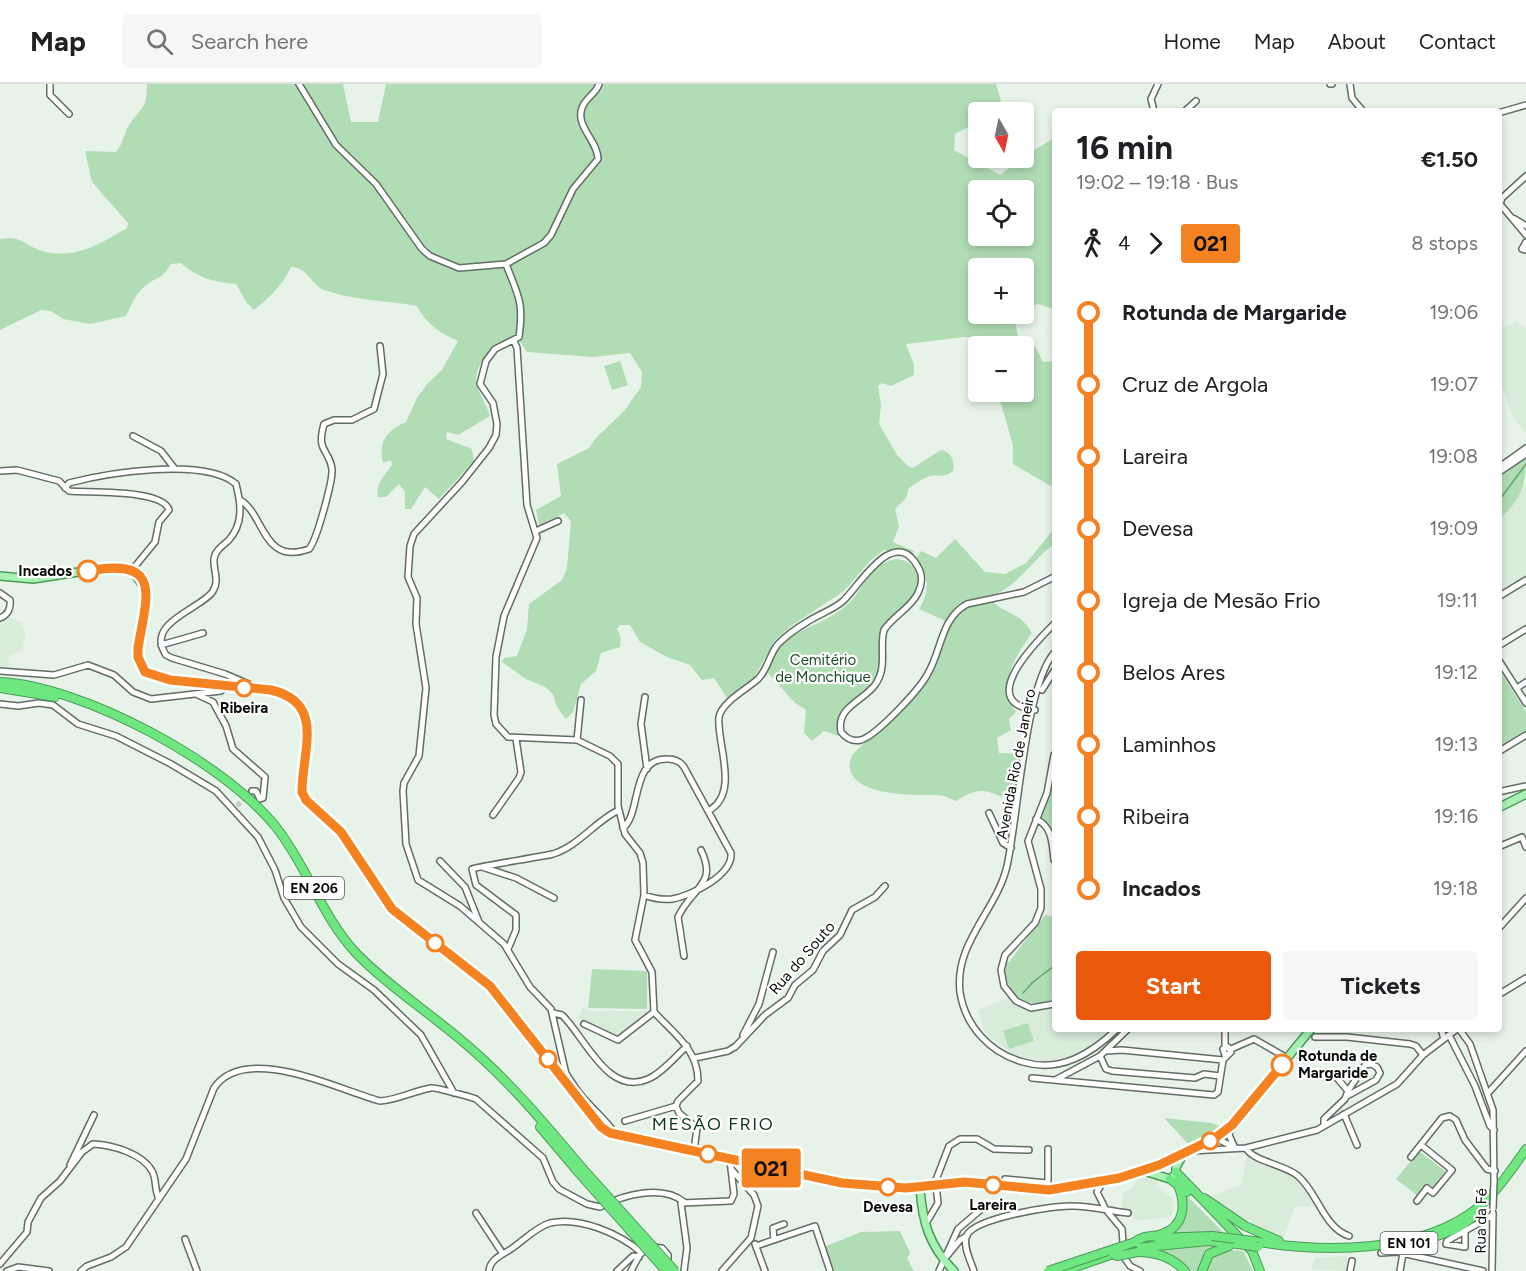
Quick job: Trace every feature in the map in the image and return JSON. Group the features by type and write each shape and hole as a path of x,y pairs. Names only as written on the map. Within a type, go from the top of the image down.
{"highway":[{"name":"EN 206","path":"0,682 45,688 96,706 184,753 233,784 251,799 276,828 297,858 338,930 356,952 383,978 462,1041 507,1082 581,1171 675,1271"},
{"name":"EN 206","path":"0,688 45,693 94,710 183,755 222,779 248,801 272,827 334,931 355,957 494,1073 667,1271"},
{"name":"EN 101","path":"1224,1244 1299,1247 1367,1245 1419,1237 1462,1219 1485,1202 1526,1149"},
{"name":"EN 101","path":"1136,1247 1174,1237 1212,1236 1299,1252 1340,1252 1404,1244 1440,1236 1456,1229 1481,1211 1526,1155"},
{"path":"1176,1169 1190,1188 1252,1251 1260,1271"},
{"path":"1136,1247 1139,1238 1169,1231 1179,1220 1184,1202 1173,1182"},
{"path":"1173,1182 1248,1253 1255,1271"},
{"path":"1190,1188 1261,1235 1297,1244 1299,1247"},
{"path":"1048,1271 1136,1247 1174,1243 1224,1244"},
{"path":"1202,1271 1209,1254 1224,1244"},
{"path":"1064,1271 1113,1254 1117,1256 1136,1247 1171,1259 1185,1271"}],"main road":[{"path":"0,576 33,579 117,566 132,570 147,591 138,648 138,657 145,672 170,680 286,694 304,709 307,721 302,792 306,800 347,839 381,896 405,921 482,978 561,1070 566,1083 601,1127 615,1134 842,1183 878,1187 920,1187 965,1182 1009,1188 1103,1182 1159,1165 1215,1138 1232,1125 1309,1032"},
{"path":"1502,806 1526,794"},
{"path":"1141,1170 1173,1182 1183,1155"},
{"path":"1168,1161 1176,1169"},
{"path":"1159,1165 1160,1176"},
{"path":"920,1187 925,1225 933,1247 954,1271"}],"street":[{"path":"50,84 50,95 69,114"},
{"path":"299,84 336,145 376,184 422,249 430,256 459,268 506,264 544,243 551,234 573,189 595,165 598,153 581,116 583,105 599,84"},
{"path":"1153,108 1151,99 1158,84"},
{"path":"1350,84 1352,98 1360,108"},
{"path":"1188,108 1196,101"},
{"path":"1502,112 1526,105"},
{"path":"1502,198 1526,176"},
{"path":"1502,208 1526,235"},
{"path":"1508,215 1526,226"},
{"path":"1526,242 1522,249 1526,250"},
{"path":"506,264 521,297 519,337 514,342 495,350 486,361 480,384 492,404 497,424 495,435 462,482 414,534 408,566 408,577 417,598 416,624 426,688 419,756 404,783 406,844 418,880 460,906 508,949 530,987 553,1013 561,1070 615,1134"},
{"path":"514,342 517,348 527,505 537,531 536,546 504,616 495,670 493,705 496,724 508,737 516,740 577,740 610,756 618,764 619,810 623,828 642,858 644,896 634,936 652,972 654,1012 687,1046 695,1058 698,1081 676,1106 625,1121"},
{"path":"240,500 253,513 264,536 278,548 293,552 309,549 318,537 320,519 331,487 332,465 321,444 324,424 334,420 352,420 374,408 383,374 380,346"},
{"path":"133,436 161,451 175,469"},
{"path":"1502,465 1526,448"},
{"path":"1502,471 1526,454"},
{"path":"65,488 69,483 94,476 116,476 154,468 213,474 236,484 240,500 236,528 214,558 217,577 213,592 173,620 163,634 161,645 166,655 172,658 225,674 251,685 253,689"},
{"path":"0,471 17,470 53,479 59,481 69,491 117,495 142,494 166,504 169,510 159,522 155,542 132,570"},
{"path":"537,531 558,521"},
{"path":"708,811 720,801 724,776 725,755 719,723 722,710 760,677 778,644 801,626 841,603 867,572 886,556 904,555 914,561 919,568 921,585 910,605 884,630 884,664 879,678 870,691 844,712 840,719 841,732 850,740 857,741 869,736 918,688 930,672 948,621 959,608 967,604 1024,592 1052,578"},
{"path":"1502,595 1526,580"},
{"path":"0,593 10,600 11,606 0,618"},
{"path":"1052,626 1019,662 1010,692 1010,699 1017,706 1035,710 1052,656"},
{"path":"1502,644 1526,629"},
{"path":"161,645 203,633"},
{"path":"1050,660 1052,664"},
{"path":"0,671 54,675 88,665 122,681 140,697 161,699 220,691 225,686"},
{"path":"1502,665 1526,703"},
{"name":"Avenida Rio de Janeiro","path":"1052,672 1046,681 1035,710 1007,865 994,899 969,941 961,966 960,992 964,1009 980,1035 1001,1053 1014,1060 1045,1065 1082,1057 1113,1032"},
{"path":"1517,688 1526,682"},
{"path":"198,694 213,702 226,726 233,748 265,777 263,798 260,799 256,791 252,791"},
{"path":"645,697 641,724 647,769"},
{"path":"577,740 580,700"},
{"path":"0,704 53,705 78,724 116,736 201,782 235,808 258,837 275,870 284,898 301,927 338,964 374,990 421,1035 454,1093"},
{"path":"1502,750 1526,735"},
{"path":"493,815 521,772 516,740"},
{"path":"623,828 628,823 635,806 636,788 647,769 662,759 681,762 729,849 731,858 727,868 698,889 673,899 644,896"},
{"path":"1052,766 1047,793 1028,841 1041,889 1041,908 1035,922 1005,955 1001,978 1009,995 1024,1005 1040,1008 1052,1005"},
{"path":"1502,791 1526,786"},
{"path":"508,949 516,930 516,915 476,885 471,870 478,866 501,865 558,852 619,810"},
{"path":"989,813 1003,843 1010,848"},
{"path":"1036,819 1043,822 1050,834 1052,847"},
{"path":"1502,845 1522,837 1526,847"},
{"path":"684,956 678,917 705,878 708,868 701,850"},
{"path":"440,861 465,887 479,922"},
{"path":"478,866 516,878 554,898"},
{"name":"Rua do Souto","path":"735,1047 759,1020 788,998 795,984 813,970 823,951 840,935 852,910 875,897 885,886"},
{"path":"1502,925 1526,898"},
{"path":"695,1058 720,1054 735,1047 759,1004 773,951"},
{"path":"1502,993 1526,978"},
{"path":"584,1024 618,1040 654,1012"},
{"path":"553,1013 562,1015 608,1072 624,1082 648,1079 687,1046"},
{"path":"1055,1080 1100,1056 1125,1032"},
{"path":"1106,1051 1122,1050 1224,1057 1231,1052 1228,1048 1225,1032"},
{"path":"1443,1032 1475,1086 1490,1126 1495,1131"},
{"path":"1191,1151 1246,1148 1307,1133 1324,1126 1397,1084 1423,1055 1454,1032"},
{"name":"Rua da Fé","path":"1460,1032 1470,1044 1488,1093 1495,1131 1492,1271"},
{"path":"1316,1037 1347,1037 1410,1044 1416,1046 1423,1055"},
{"path":"1117,1039 1122,1050"},
{"path":"1228,1048 1254,1039 1285,1061"},
{"path":"1488,1093 1526,1052"},
{"path":"1100,1056 1106,1068 1112,1071 1195,1078 1204,1074 1220,1076"},
{"path":"1032,1078 1214,1095 1218,1092 1224,1057"},
{"path":"1324,1126 1327,1116 1348,1093 1365,1065 1371,1064 1377,1067 1380,1073 1376,1080 1348,1093"},
{"path":"81,1271 126,1247 186,1159 213,1088 218,1082 238,1070 282,1071 380,1101 399,1098 432,1087 476,1099 543,1158 553,1182 559,1189 587,1204 600,1207 620,1198 657,1193 668,1193 684,1202 731,1201 734,1194 730,1159"},
{"path":"1325,1077 1336,1077 1348,1093"},
{"path":"676,1106 679,1113 698,1128 694,1151"},
{"path":"1344,1114 1357,1145"},
{"path":"0,1264 27,1232 28,1222 41,1198 60,1181 94,1115"},
{"path":"1411,1157 1442,1118 1450,1116 1456,1120 1461,1135 1487,1169 1495,1170"},
{"path":"1232,1125 1229,1135 1235,1148"},
{"path":"1215,1138 1235,1148"},
{"path":"1215,1138 1222,1150"},
{"path":"925,1225 938,1203 940,1173 949,1146 960,1139 977,1139 994,1149 1029,1150"},
{"path":"69,1166 93,1144 123,1150 135,1156 153,1172 159,1199"},
{"path":"1416,1201 1427,1188 1433,1193 1452,1170 1421,1145"},
{"path":"1246,1148 1249,1154 1298,1176 1334,1227 1349,1236"},
{"path":"1005,1179 1048,1187 1048,1149"},
{"path":"722,1271 751,1238 757,1215 756,1200 730,1169"},
{"path":"938,1185 940,1173"},
{"path":"1009,1188 1013,1180"},
{"path":"1103,1182 1097,1192 1106,1210 1122,1229 1124,1257 1130,1266 1140,1271"},
{"path":"684,1202 680,1206 687,1248 684,1271"},
{"path":"939,1271 957,1229 985,1206"},
{"path":"943,1260 974,1227 989,1221 1073,1206 1128,1213"},
{"path":"1465,1232 1493,1212"},
{"path":"476,1213 503,1254"},
{"path":"489,1271 490,1264 550,1223 572,1222 627,1240 640,1255"},
{"path":"774,1240 773,1228 783,1224"},
{"path":"756,1246 815,1226 830,1271"},
{"path":"966,1236 965,1242 974,1271"},
{"path":"751,1238 765,1271"},
{"path":"185,1239 197,1271"},
{"path":"631,1271 640,1255 653,1246 662,1248 668,1256 667,1271"},
{"path":"1381,1253 1403,1253 1463,1269 1483,1271"},
{"path":"1400,1271 1403,1253"},
{"path":"617,1271 633,1256 640,1255"},
{"path":"1350,1271 1352,1261"},
{"path":"7,1271 18,1266 49,1271"}],"shaded area":[{"path":"1516,322 1526,328 1526,433 1513,418 1502,384 1502,328"},
{"path":"1526,482 1526,576 1502,591 1502,515"},
{"path":"7,616 21,622 26,636 22,650 8,657 10,665 6,667 0,666 0,620"},
{"path":"1008,998 1025,1009 1037,1011 1052,1007 1052,1032 1107,1032 1093,1044 1069,1057 1043,1061 1017,1056 985,1034 978,1010"},
{"path":"583,1007 589,1011 649,1011 616,1037 578,1018"},
{"path":"1247,1156 1286,1171 1299,1179 1317,1203 1308,1207 1295,1206 1283,1239 1263,1233 1216,1203 1211,1196 1241,1185"},
{"path":"1149,1176 1159,1179 1156,1186 1171,1197 1174,1202 1173,1211 1170,1217 1133,1221 1133,1216 1121,1210 1124,1193 1134,1186 1138,1178"},
{"path":"1347,1256 1347,1271 1311,1270 1315,1258"}],"green space":[{"path":"147,84 343,84 351,122 378,122 386,84 996,84 1001,102 968,102 968,127 955,134 954,150 968,158 968,168 987,168 1000,175 1009,168 1034,168 1034,150 1052,139 1052,308 1034,305 1034,258 968,258 968,324 1015,324 1018,336 968,336 906,344 914,365 914,375 891,386 882,383 878,386 881,405 879,424 897,455 913,468 941,450 950,455 954,464 953,471 949,474 930,476 909,488 906,498 895,509 899,526 893,542 914,551 912,556 884,550 871,560 844,591 791,626 775,640 754,678 727,698 714,678 702,680 690,665 667,657 640,642 630,625 620,625 617,629 621,638 620,647 601,653 596,671 581,684 573,712 566,719 557,707 553,694 502,662 504,658 517,656 527,629 529,604 562,580 567,568 571,521 564,513 539,525 536,510 561,496 557,464 589,448 625,410 641,387 642,372 630,353 592,357 527,352 521,343 513,338 498,344 480,365 476,381 490,416 458,435 447,432 446,439 472,449 474,461 439,499 425,487 411,509 405,509 405,492 399,484 386,497 378,497 379,484 392,465 391,460 383,463 383,443 389,433 406,422 417,398 442,370 458,341 434,327 417,306 335,294 320,288 302,270 291,267 275,291 254,310 236,284 207,278 181,263 171,264 161,276 142,289 126,316 90,324 63,319 51,311 41,310 0,330 0,239 17,239 39,250 63,254 85,250 127,228 128,223 92,182 85,151 116,152 129,126 144,106"},
{"path":"1034,347 1043,362 1052,361 1052,487 1013,464 1013,446 1001,402 1034,402"},
{"path":"620,361 628,385 612,390 604,366"},
{"path":"1526,457 1521,492 1502,516 1502,476"},
{"path":"1052,531 1052,546 1008,587 989,597 999,607 1027,625 1032,633 1014,661 1010,672 1007,693 1016,712 1009,719 1011,730 997,738 999,753 1021,754 1012,796 1005,797 976,791 956,801 940,795 888,792 863,785 850,769 852,755 924,685 934,668 948,622 919,609 926,590 924,571 916,559 921,551 936,558 955,539 985,572 1005,574 1026,563"},
{"name":"Cemitério de Monchique","path":"896,559 907,562 913,567 918,579 917,587 914,595 888,620 881,632 878,673 863,694 843,710 837,725 839,736 824,731 812,741 804,733 806,710 795,703 767,672 774,657 791,637 847,605 872,572 886,562"},
{"path":"1502,674 1526,712 1526,730 1502,745"},
{"path":"1052,777 1052,845 1046,824 1040,818 1048,801"},
{"path":"1045,915 1052,917 1052,999 1035,1003 1018,997 1012,990 1005,973 1005,962 1009,962"},
{"path":"592,969 647,971 647,1009 588,1008"},
{"path":"1028,1023 1034,1041 1009,1049 1003,1031"},
{"path":"1164,1118 1211,1123 1226,1128 1193,1149"},
{"path":"1419,1151 1445,1171 1433,1187 1428,1183 1418,1196 1396,1179"},
{"path":"1185,1194 1224,1233 1168,1234 1183,1217 1186,1207"},
{"path":"900,1231 910,1253 907,1259 914,1271 833,1271 824,1247 861,1232"},
{"path":"1222,1245 1217,1247 1200,1271 1187,1271 1156,1251 1157,1249"},
{"path":"1226,1250 1243,1251 1253,1271 1206,1271 1209,1260"}],"waterway":[{"path":"1502,497 1526,464"},
{"path":"1023,993 1052,968"}],"tunnel":[{"path":"237,806 252,791"}],"bus line":[{"name":"021","path":"88,571 117,566 125,567 141,578 147,591 138,657 145,672 170,680 271,690 297,700 304,709 307,721 302,775 302,792 306,800 341,832 369,873 381,896 392,909 473,970 490,986 601,1127 610,1133 842,1183 906,1188 965,1182 1040,1191 1078,1187 1119,1178 1172,1160 1220,1136 1232,1125 1282,1065"}],"place":[{"name":"Incados","path":"88,571"},
{"name":"Ribeira","path":"244,688"},
{"name":"Rotunda de Margaride","path":"1282,1065"},
{"name":"Lareira","path":"993,1185"},
{"name":"Devesa","path":"888,1187"}],"district":[{"name":"MESÃO FRIO","path":"713,1124"}]}
